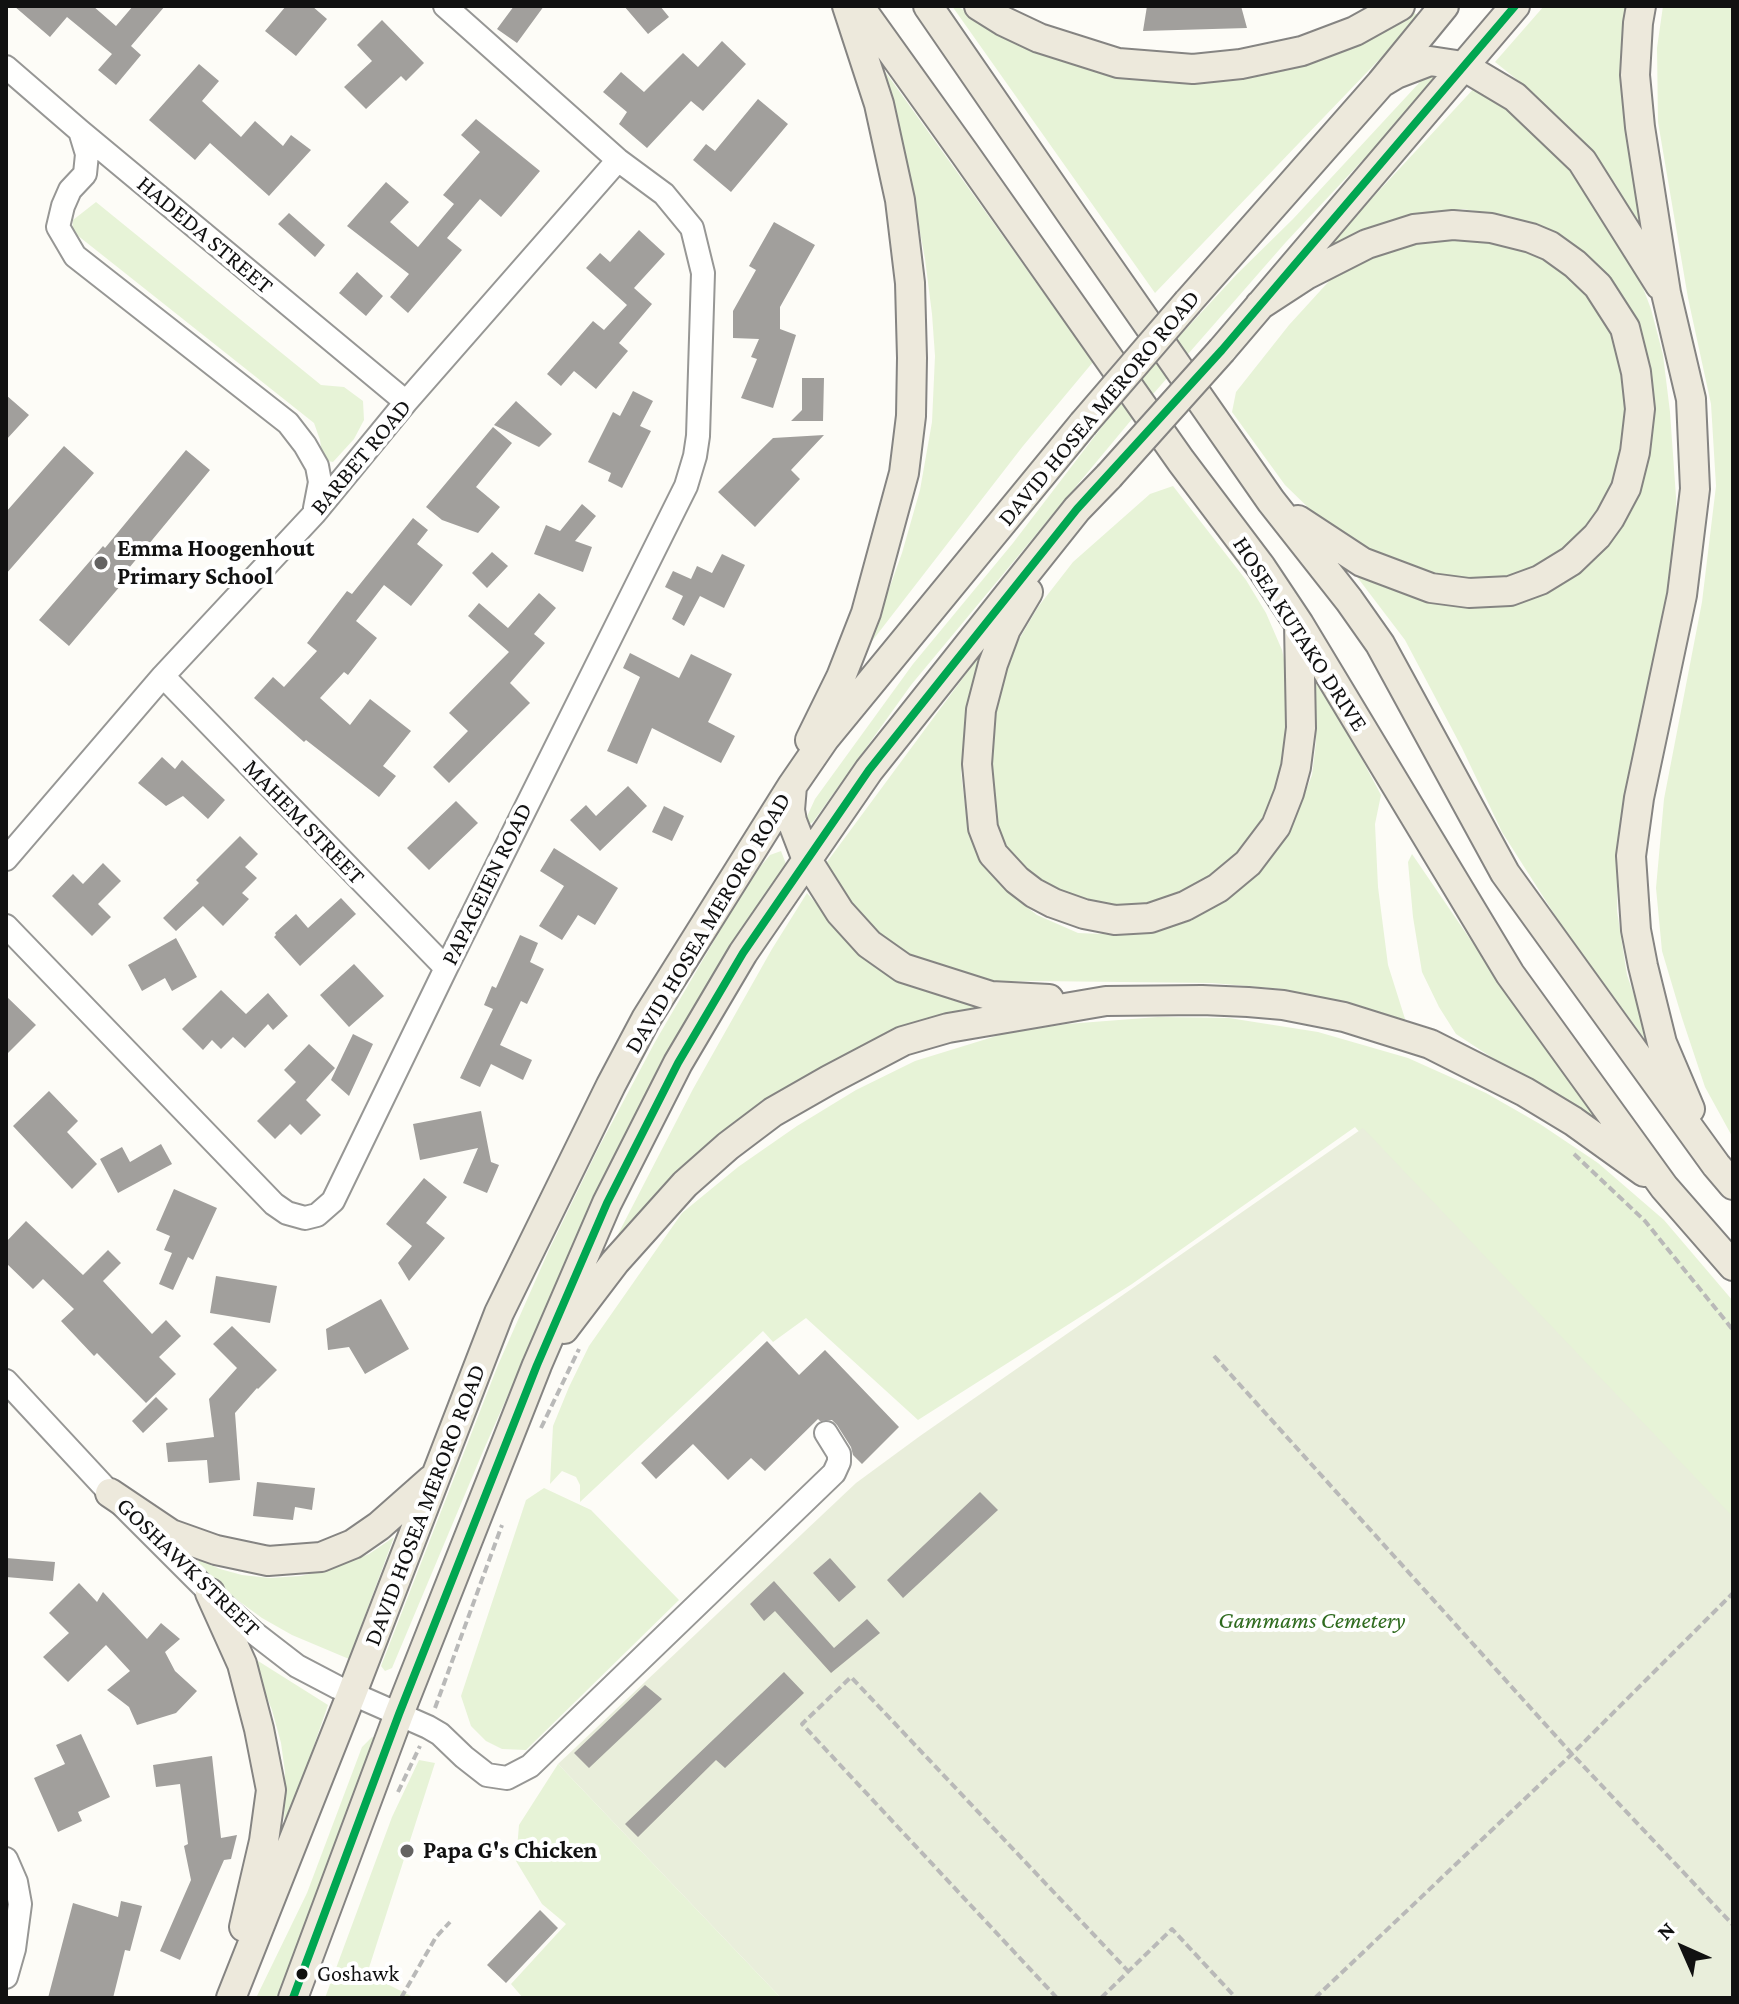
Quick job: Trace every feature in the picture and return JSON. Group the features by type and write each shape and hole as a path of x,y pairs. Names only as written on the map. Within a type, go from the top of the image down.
{"main road":[{"path":"847,6 879,104 900,200 910,283 912,358 911,416 904,473 866,613 792,786 792,821 807,860 840,912 869,944 903,968 991,996 1106,1001 1202,1000 1283,1005 1344,1017 1430,1044 1525,1092 1573,1121 1664,1187"},
{"name":"HOSEA KUTAKO DRIVE","path":"859,6 1181,461 1261,567 1299,624 1510,974 1664,1187 1733,1266"},
{"name":"HOSEA KUTAKO DRIVE","path":"928,6 1271,501 1380,644 1505,873 1724,1175"},
{"path":"979,6 1039,38 1118,63 1193,69 1241,64 1302,51 1355,31 1400,6"},
{"name":"DAVID HOSEA MERORO ROAD","path":"230,1998 499,1313 646,1019 825,738 1083,424 1381,83 1444,6"},
{"name":"DAVID HOSEA MERORO ROAD","path":"293,1998 399,1714 537,1365 607,1203 678,1063 743,953 869,770 1077,509 1222,350 1515,6"},
{"path":"1641,6 1635,75 1640,127 1666,293 1691,399 1695,489 1682,595 1639,798 1631,856 1636,930 1662,1043 1724,1175"},
{"path":"1381,83 1430,61 1463,66 1515,97 1582,161 1666,293"},
{"path":"1260,305 1331,261 1367,244 1414,229 1453,225 1491,228 1531,238 1550,246 1575,264 1598,286 1618,317 1628,337 1640,409 1635,452 1626,488 1610,518 1597,536 1571,561 1540,580 1510,591 1469,593 1431,588 1392,574 1362,562 1271,501"},
{"path":"1077,509 1006,629 981,710 977,764 983,828 993,854 1017,880 1053,903 1084,914 1115,920 1150,918 1185,906 1218,888 1248,863 1276,826 1296,767 1301,728 1299,624"},
{"path":"537,1365 615,1262 685,1184 773,1112 903,1041 948,1028 1106,1001"},
{"path":"110,1493 171,1534 216,1550 268,1561 321,1557 353,1544 379,1526 436,1476"},
{"path":"210,1593 242,1664 271,1790 264,1841 230,1998"}],"street":[{"name":"PAPAGEIEN ROAD","path":"6,926 274,1204 287,1213 305,1218 317,1215 333,1201 686,486 698,436 703,273 692,228 664,194 618,160 445,6"},
{"name":"HADEDA STREET","path":"6,67 406,402"},
{"path":"80,131 87,154 85,174 70,190 58,227 75,256 288,423 317,466 320,482 314,514"},
{"name":"BARBET ROAD","path":"6,859 163,676 314,514 406,402 618,160"},
{"name":"MAHEM STREET","path":"163,676 446,968"},
{"name":"GOSHAWK STREET","path":"6,1381 110,1493 253,1632 297,1666 428,1727 487,1775 507,1778 530,1766 834,1473 839,1454 826,1433"},
{"path":"6,1859 16,1882 20,1904 14,1949 6,1977"}],"path":[{"path":"1568,1148 1645,1221 1733,1330"},
{"path":"538,1433 582,1345"},
{"path":"1214,1356 1572,1754 1733,1925"},
{"path":"397,1795 428,1727 506,1516"},
{"path":"1315,1998 1572,1754 1733,1593"},
{"path":"1057,1998 802,1724 851,1677 1128,1971"},
{"path":"401,1998 436,1937 450,1922"},
{"path":"1101,1998 1172,1929 1236,1998"}],"green space":[{"path":"952,6 1133,73 1351,42 1414,13 1421,16 1155,293"},
{"path":"1544,6 1626,6 1621,59 1624,118 1645,236 1615,183 1568,128 1495,62"},
{"path":"1663,6 1733,6 1733,1138 1705,1087 1682,1018 1662,951 1656,888 1664,799 1702,602 1716,486 1711,404 1688,298 1658,122 1657,48"},
{"path":"879,63 1093,362 1023,446 869,645 902,553 920,490 932,422 935,356 925,259 911,183"},
{"path":"1442,70 1147,401 911,685 808,825 805,821 815,799 913,664 1013,543 1148,370 1419,83 1426,76"},
{"path":"1478,84 1513,108 1564,159 1632,259 1651,309 1663,355 1670,412 1677,552 1644,718 1625,789 1618,852 1617,911 1627,975 1653,1050 1565,931 1502,832 1405,640 1351,569 1463,603 1602,546 1647,368 1552,233 1508,217 1463,209 1416,214 1370,229 1324,250"},
{"path":"96,202 321,385 344,387 363,401 364,420 354,439 333,462 323,460 314,423 72,231 73,220"},
{"path":"1438,235 1508,241 1574,272 1614,333 1625,371 1624,445 1614,478 1594,518 1568,548 1540,567 1494,580 1454,581 1411,570 1362,546 1321,520 1285,485 1232,412 1236,392 1289,325 1341,268 1367,255"},
{"path":"1173,486 1246,580 1266,613 1282,650 1291,716 1284,767 1271,807 1253,840 1223,869 1175,898 1140,906 1099,907 1062,898 1010,856 995,824 987,790 996,697 1011,653 1038,607 1073,562 1150,494"},
{"path":"991,640 969,720 961,773 966,813 976,849 992,876 1010,894 1037,915 1078,933 1129,935 1176,924 1223,902 1256,873 1288,836 1312,775 1316,742 1316,673 1381,795 1375,824 1378,887 1388,965 1406,1022 1358,1006 1281,989 1212,983 984,982 906,957 864,923 821,870"},
{"path":"781,851 786,864 759,905 578,1237 392,1668 385,1671 381,1666 498,1365 549,1250 655,1042 750,879 770,855"},
{"path":"1412,854 1601,1126 1456,1034 1422,972 1408,862"},
{"path":"807,893 825,914 999,1007 847,1056 614,1242 693,1089"},
{"path":"1158,1017 1229,1018 1318,1032 1408,1058 1486,1093 1540,1124 1598,1163 1664,1220 1733,1301 1733,1522 1355,1127 1132,1284 918,1420 806,1318 773,1342 763,1331 580,1502 580,1485 576,1477 562,1471 550,1484 553,1426 589,1346 682,1213 738,1167 856,1090 915,1061 1006,1033 1067,1024"},
{"name":"Gammams Cemetery","path":"1363,1128 1733,1517 1733,1998 781,1998 558,1764 856,1483"},
{"path":"544,1488 591,1510 679,1600 526,1750 502,1749 486,1741 471,1726 461,1696 526,1500"},
{"path":"394,1537 349,1659 292,1635 262,1618 225,1591 198,1562 200,1560 242,1575 270,1578 301,1576 334,1568 369,1554"},
{"path":"247,1654 328,1705 284,1832 285,1772 281,1743 272,1710"},
{"path":"372,1737 376,1739 278,1998 256,1998 307,1893 362,1747"},
{"path":"419,1760 435,1763 367,1974 415,1998 325,1998 392,1817"},
{"path":"558,1764 781,1998 523,1998 511,1984 566,1924 542,1904 516,1861 519,1825"}],"building":[{"path":"14,6 93,6 116,26 133,6 165,6 131,46 141,55 116,85 98,70 112,54 67,17 50,37"},
{"path":"286,6 312,6 327,19 296,56 265,31"},
{"path":"514,6 544,6 517,43 497,29"},
{"path":"624,6 660,6 669,17 648,34"},
{"path":"1147,6 1241,6 1247,28 1143,31"},
{"path":"382,20 424,63 406,81 401,76 366,109 344,87 372,61 357,45"},
{"path":"722,41 746,64 703,111 691,101 647,148 619,124 627,112 603,92 621,72 644,92 683,53 698,67"},
{"path":"199,64 219,81 202,101 241,137 255,121 283,146 291,135 311,150 269,196 210,143 195,160 149,120"},
{"path":"758,99 788,124 731,192 693,160 706,144 715,151"},
{"path":"476,119 540,171 501,217 480,199 447,238 462,250 408,313 390,297 409,274 347,226 386,182 409,202 390,222 418,247 454,204 443,195 480,152 461,135"},
{"path":"289,213 325,245 315,257 278,224"},
{"path":"774,222 815,245 780,307 780,329 796,335 773,408 741,398 757,359 751,357 759,339 733,338 733,311 756,270 749,266"},
{"path":"639,230 665,254 634,288 652,304 619,343 628,351 596,389 574,371 561,386 547,374 593,321 604,330 627,305 586,268 600,253 610,262"},
{"path":"357,272 383,296 366,316 339,293"},
{"path":"802,378 824,378 823,421 791,421 802,410"},
{"path":"633,391 653,401 640,426 651,431 622,488 608,481 611,473 588,462 613,412 620,416"},
{"path":"6,395 29,415 6,440"},
{"path":"516,401 552,434 539,447 494,425"},
{"path":"493,427 512,443 476,487 500,507 478,533 442,520 426,507"},
{"path":"824,435 791,470 800,479 755,527 718,492 773,438"},
{"path":"64,446 94,473 6,574 6,512"},
{"path":"186,450 210,470 129,568 133,571 69,646 39,620 103,546 105,548"},
{"path":"582,504 596,516 575,541 592,547 583,572 534,554 546,525 560,531"},
{"path":"413,518 428,530 417,544 443,565 411,606 384,585 356,621 377,638 348,675 344,672 320,698 350,725 370,699 411,731 383,766 396,776 379,797 306,740 304,742 254,698 273,677 284,687 317,651 307,643 347,591 352,594"},
{"path":"492,552 508,566 487,588 472,573"},
{"path":"722,554 745,565 724,608 700,596 684,626 672,619 683,596 665,587 673,571 691,579 697,566 712,573"},
{"path":"539,593 556,608 534,634 545,643 510,683 530,703 449,783 433,767 468,731 449,713 509,652 468,616 479,603 508,628"},
{"path":"630,653 679,678 691,654 732,674 708,722 735,736 721,763 652,728 637,764 607,751 640,677 623,668"},
{"path":"162,757 175,769 182,760 225,800 208,819 183,796 166,806 138,783"},
{"path":"628,786 647,806 600,851 570,820 586,805 596,816"},
{"path":"456,801 478,823 429,870 407,848"},
{"path":"664,806 684,816 672,841 652,832"},
{"path":"240,836 258,854 245,867 257,878 242,893 249,899 223,926 203,906 176,931 163,918"},
{"path":"554,848 618,888 595,925 578,915 562,940 539,926 564,886 540,871"},
{"path":"103,863 121,881 98,904 111,917 92,936 52,896 73,874 83,884"},
{"path":"341,898 356,914 300,966 274,937 275,933 296,914 308,928"},
{"path":"520,935 538,943 530,962 544,969 527,1004 521,1001 500,1045 532,1060 523,1080 491,1064 480,1087 460,1078 493,1009 484,1005 492,986 496,988"},
{"path":"176,938 197,977 172,991 165,978 142,991 128,965"},
{"path":"354,964 384,996 349,1027 320,995"},
{"path":"221,990 246,1014 268,993 288,1016 273,1030 268,1024 245,1048 233,1037 221,1049 212,1040 203,1050 182,1029"},
{"path":"6,996 36,1025 6,1055"},
{"path":"353,1034 373,1044 349,1096 331,1080"},
{"path":"309,1044 335,1068 306,1100 321,1115 301,1135 290,1124 275,1139 257,1121 296,1082 284,1070"},
{"path":"49,1091 78,1121 67,1132 97,1164 72,1189 13,1126"},
{"path":"481,1111 491,1162 499,1165 487,1193 463,1183 478,1148 420,1160 413,1124"},
{"path":"161,1144 172,1164 118,1193 100,1159 122,1147 130,1162"},
{"path":"424,1178 447,1197 426,1223 445,1238 409,1281 398,1263 412,1246 386,1224"},
{"path":"174,1189 217,1208 193,1260 188,1257 173,1290 159,1284 172,1253 164,1250 170,1236 156,1230"},
{"path":"26,1221 83,1275 108,1250 121,1263 103,1281 152,1334 166,1320 181,1336 159,1357 176,1374 146,1403 61,1321 74,1309 43,1279 33,1289 6,1263 6,1242"},
{"path":"216,1276 277,1286 270,1323 210,1313"},
{"path":"381,1299 409,1349 365,1374 349,1347 328,1350 326,1329"},
{"path":"232,1326 277,1370 235,1413 240,1480 209,1483 207,1460 168,1462 166,1443 214,1437 209,1399 237,1368 213,1344"},
{"path":"767,1341 799,1375 825,1350 899,1427 862,1464 853,1455 837,1425 832,1420 818,1419 765,1471 751,1458 728,1480 693,1444 656,1479 641,1463"},
{"path":"156,1397 168,1409 143,1433 132,1421"},
{"path":"257,1482 315,1488 312,1510 295,1507 293,1520 253,1516"},
{"path":"980,1492 998,1510 903,1598 887,1580"},
{"path":"6,1558 55,1562 53,1581 6,1577"},
{"path":"830,1558 856,1587 839,1602 813,1573"},
{"path":"774,1581 834,1648 867,1619 880,1633 831,1673 775,1611 764,1621 750,1604"},
{"path":"79,1583 97,1602 103,1592 147,1639 161,1623 180,1639 165,1652 175,1671 197,1691 176,1713 137,1725 129,1707 107,1690 130,1671 106,1645 68,1682 43,1657 69,1633 49,1613"},
{"path":"784,1672 804,1693 725,1768 716,1760 638,1837 625,1824"},
{"path":"645,1685 662,1699 589,1768 574,1753"},
{"path":"81,1734 110,1797 78,1812 82,1821 58,1832 34,1778 65,1764 56,1745"},
{"path":"212,1756 221,1838 237,1835 231,1859 224,1860 180,1960 160,1951 191,1880 184,1846 188,1844 180,1784 156,1787 153,1765"},
{"path":"121,1901 142,1906 130,1951 125,1950 113,1998 48,1998 73,1903 118,1917"},
{"path":"540,1910 558,1928 506,1983 487,1965"}],"transit line":[{"path":"293,1998 399,1714 537,1365 607,1203 678,1063 743,953 869,770 1077,509 1222,350 1515,6"}],"place":[{"name":"Emma Hoogenhout Primary School","path":"101,563"},
{"name":"Papa G's Chicken","path":"407,1851"},
{"name":"Goshawk","path":"302,1974"}]}
